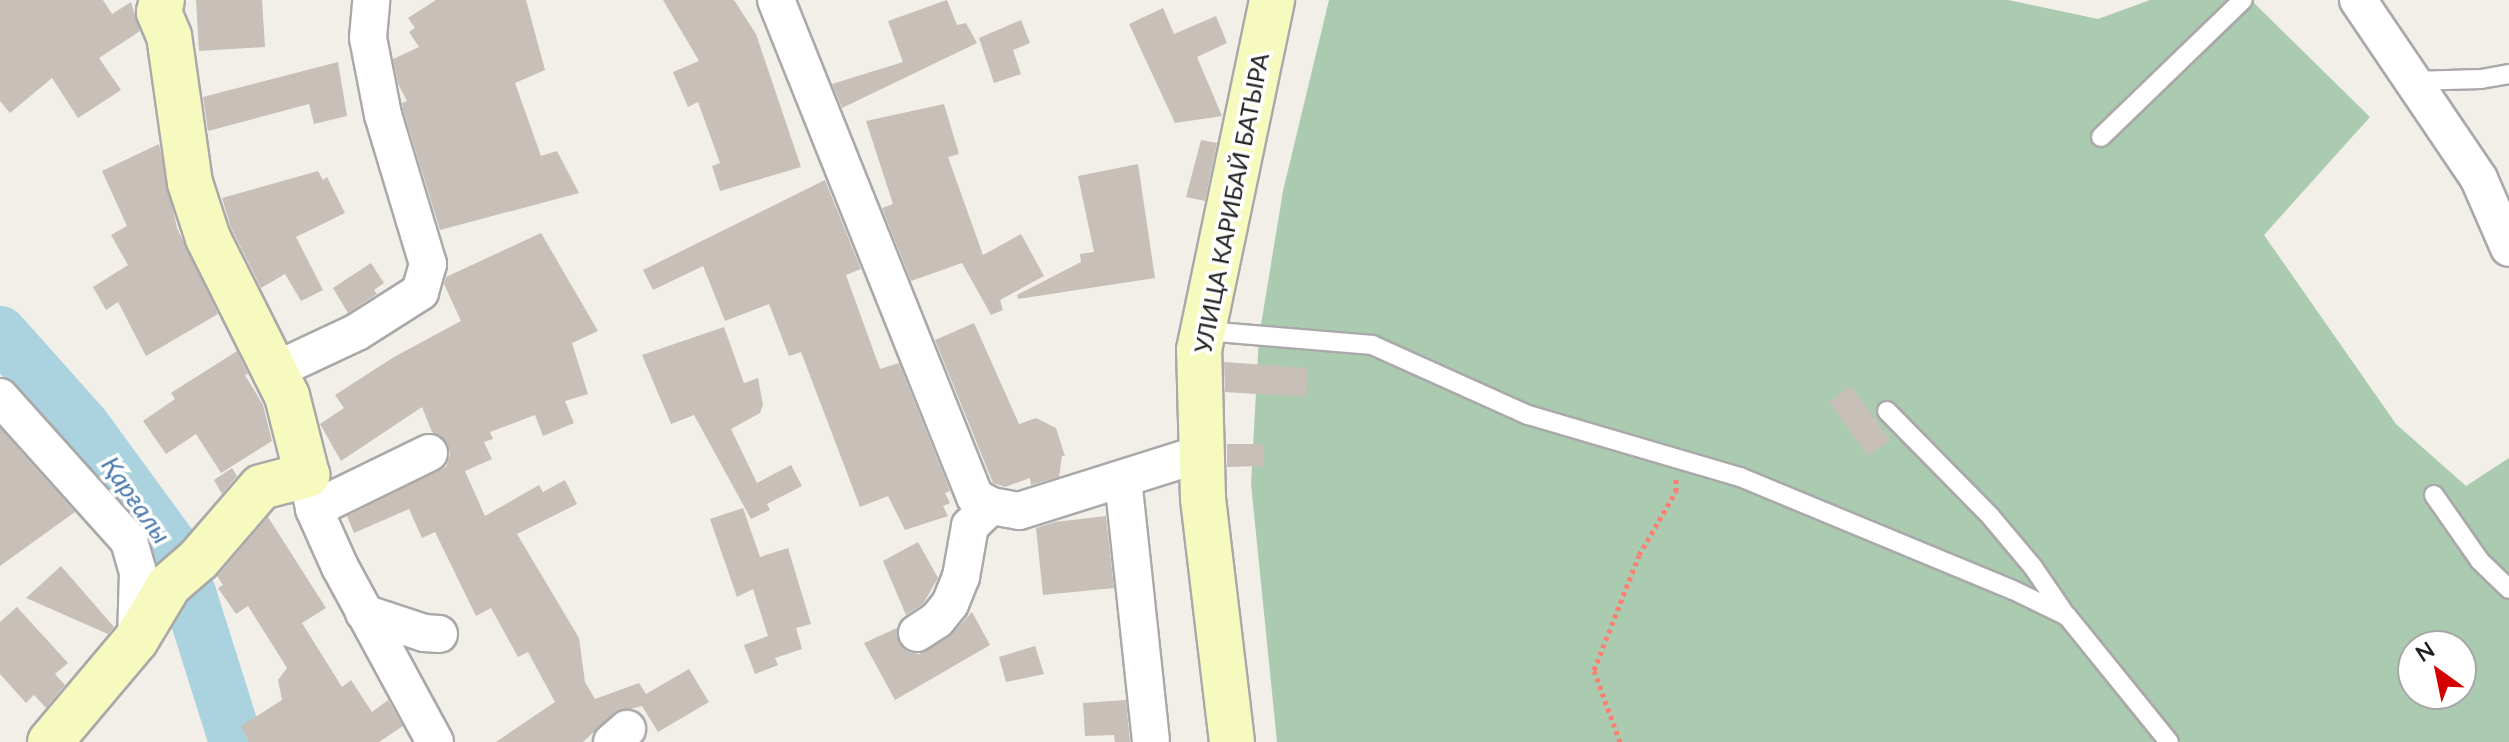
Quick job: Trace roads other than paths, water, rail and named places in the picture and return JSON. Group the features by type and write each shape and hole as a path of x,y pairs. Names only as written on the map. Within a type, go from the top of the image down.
{"street":[{"path":"276,370 357,332 420,292 428,264 383,115 368,38 371,0"},
{"path":"776,0 975,497 991,506 1019,511 1203,453"},
{"name":"УЛИЦА КАРИБАЙ БАТЫРА","path":"1232,742 1203,499 1199,350 1272,0"},
{"path":"2358,0 2479,179 2509,248"},
{"path":"156,4 169,36 190,183 208,238 276,370 296,426 310,492 364,613 435,742"},
{"path":"0,397 129,541 138,572 136,640"},
{"path":"50,742 136,640 184,572 261,487 310,492 429,453"},
{"path":"1123,479 1151,740"},
{"path":"917,633 937,620 950,604 961,577 970,526 991,506"},
{"path":"364,613 424,633 439,634"}],"lane":[{"path":"2101,137 2243,0"},
{"path":"2413,81 2481,79 2509,74"},
{"path":"1205,331 1372,345 1528,415 1740,477 2013,590 2067,616"},
{"path":"1887,411 1991,517 2169,742"},
{"path":"2434,495 2480,561 2509,589"}],"waterway":[{"name":"Қарғалы","path":"0,333 83,426 170,545 190,596 236,742"}]}
